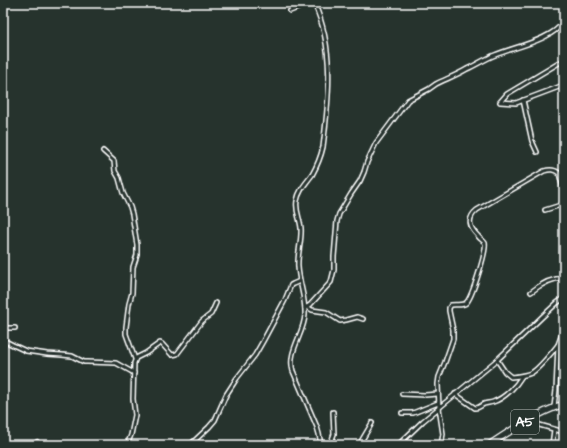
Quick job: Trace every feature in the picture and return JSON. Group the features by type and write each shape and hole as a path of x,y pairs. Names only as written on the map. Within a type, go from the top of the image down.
{"highway":[{"name":"A5","path":"489,445 529,419 554,407 564,405"},
{"name":"A5","path":"495,445 529,422 564,405"}],"street":[{"path":"290,11 310,3"},
{"path":"314,3 320,18 327,49 329,65 328,103 324,147 316,168 301,189 297,202 301,229 298,262 300,281 306,308 292,364 317,427 321,445"},
{"path":"306,308 331,282 334,270 336,221 360,181 376,143 408,100 436,84 495,55 534,41 556,30 563,24"},
{"path":"564,60 507,94 500,102 516,103 564,85"},
{"path":"523,100 532,141 537,152"},
{"path":"103,151 114,161 115,171 118,174 123,193 132,211 136,238 137,255 133,266 132,293 126,327 126,334 135,359 133,399 135,415 131,435 127,445"},
{"path":"441,445 443,434 438,394 439,377 453,339 449,308 451,305 464,304 472,294 485,247 485,243 472,228 470,217 472,213 549,169 558,173 564,192"},
{"path":"545,210 564,204"},
{"path":"531,292 551,280 556,278 564,278"},
{"path":"190,445 212,424 226,395 255,355 263,341 285,300 291,285 300,281"},
{"path":"398,445 424,420 497,360 564,298"},
{"path":"135,359 160,343 172,355 177,354 202,321 210,314 216,303"},
{"path":"306,308 326,312 340,321 355,317 363,319"},
{"path":"3,328 15,328"},
{"path":"554,407 558,345 564,328"},
{"path":"3,340 26,351 72,356 84,362 116,363 134,373"},
{"path":"497,360 505,372 511,377 522,376 532,372 558,345"},
{"path":"455,394 475,408 478,408 500,398 518,383 522,376"},
{"path":"402,394 438,394"},
{"path":"402,413 413,413 438,403"},
{"path":"330,445 334,434 333,412"},
{"path":"529,422 564,432"},
{"path":"359,445 372,423"},
{"path":"552,445 554,430"}]}
